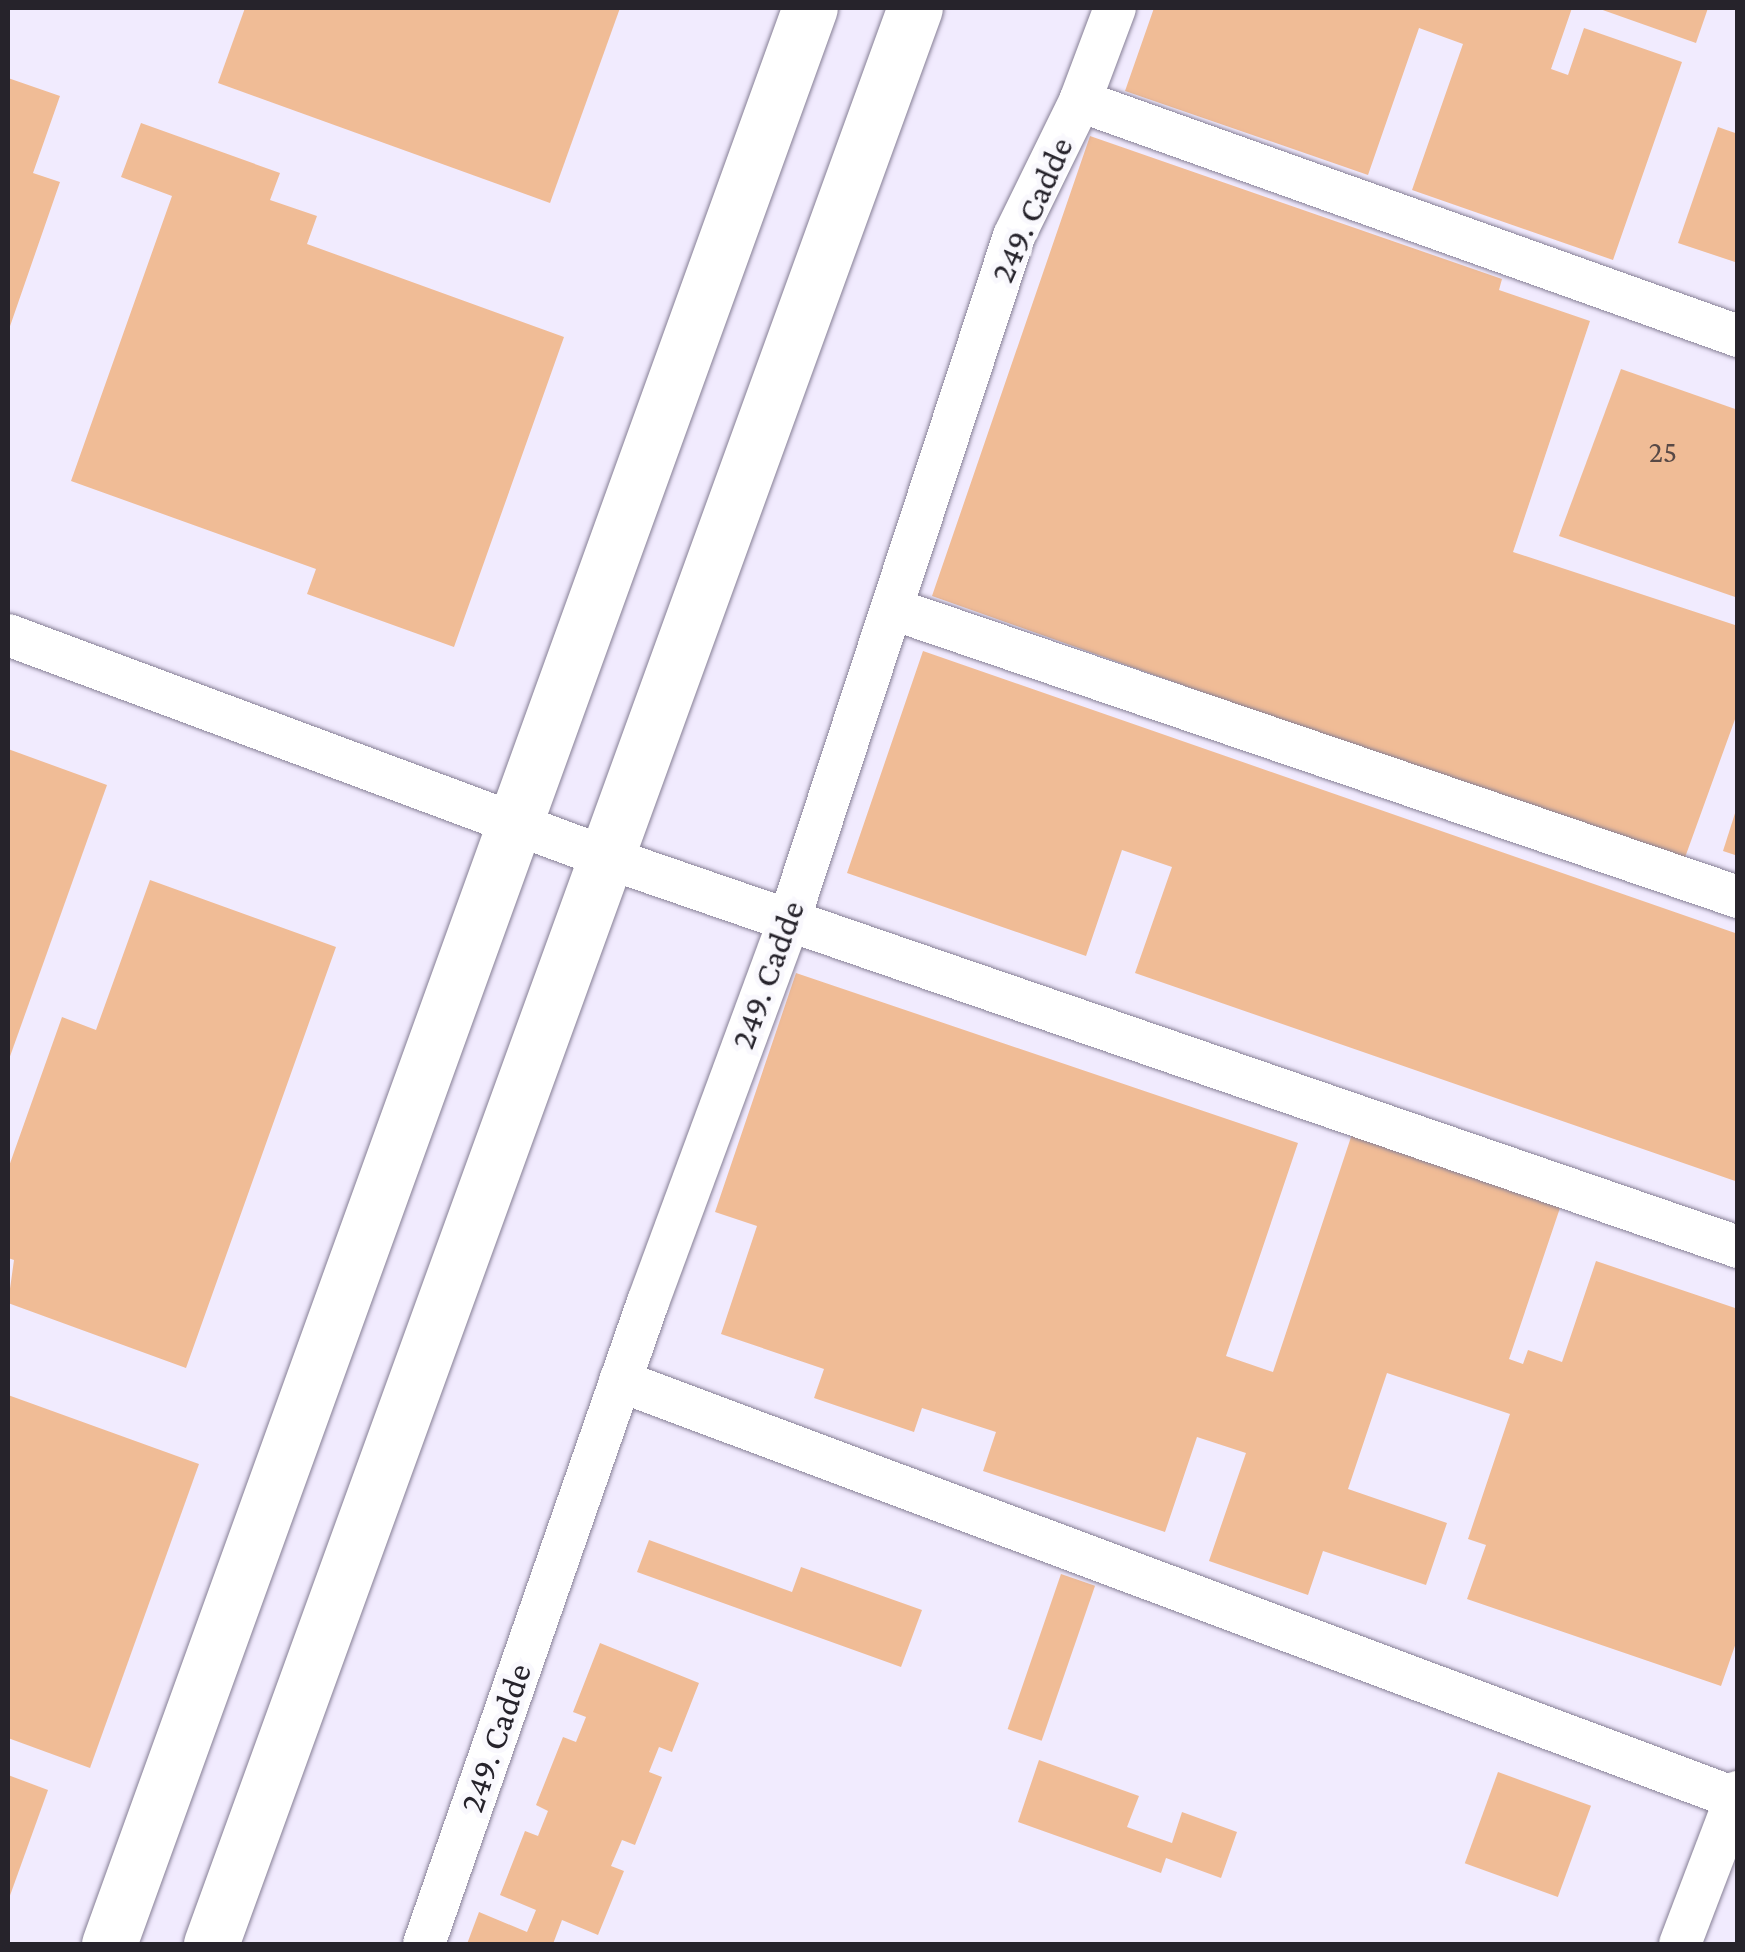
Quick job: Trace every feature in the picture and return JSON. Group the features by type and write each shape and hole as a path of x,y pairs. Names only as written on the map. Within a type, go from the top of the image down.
{"street":[{"path":"109,1944 520,822 810,8"},
{"path":"211,1944 602,856 915,8"},
{"name":"249. Cadde","path":"424,1944 620,1381 789,920 1014,236 1080,101 1114,8"},
{"path":"1080,101 1738,336"},
{"path":"893,609 1738,897"},
{"path":"8,635 520,822 602,856 1738,1247"},
{"path":"620,1381 1736,1795 1680,1944"}],"shaded area":[{"path":"8,8 1737,8 1737,1944 8,1944"}],"building":[{"path":"245,8 620,8 550,203 218,83"},
{"path":"1154,8 1572,8 1551,69 1568,75 1584,28 1682,62 1613,260 1412,190 1463,44 1419,28 1368,175 1125,91"},
{"path":"1597,8 1708,8 1696,43"},
{"path":"8,78 60,96 33,173 60,182 8,332"},
{"path":"141,123 280,173 270,200 317,216 307,244 564,337 454,647 307,594 316,569 71,481 172,196 121,177"},
{"path":"1718,127 1738,134 1738,263 1678,243"},
{"path":"1090,136 1502,279 1499,290 1590,321 1513,552 1738,626 1738,711 1683,863 932,596"},
{"path":"1621,369 1738,410 1738,598 1559,536"},
{"path":"923,651 1738,934 1738,1182 1135,973 1172,867 1122,850 1086,956 847,873"},
{"path":"8,749 107,785 8,1062"},
{"path":"1738,807 1738,856 1723,851"},
{"path":"150,880 336,947 186,1368 8,1303 14,1260 8,1258 8,1169 62,1017 96,1030"},
{"path":"796,973 1298,1143 1226,1356 1273,1372 1353,1131 1562,1202 1509,1359 1523,1364 1528,1350 1562,1362 1596,1261 1738,1309 1738,1637 1721,1686 1467,1599 1486,1545 1468,1539 1510,1414 1387,1373 1348,1489 1447,1523 1426,1585 1323,1551 1308,1595 1209,1561 1246,1453 1197,1437 1165,1532 983,1471 996,1432 922,1408 914,1432 814,1398 824,1369 721,1334 757,1226 715,1212"},
{"path":"8,1395 199,1464 90,1768 8,1738"},
{"path":"649,1540 792,1592 801,1567 922,1610 901,1667 637,1572"},
{"path":"1061,1574 1095,1586 1042,1741 1008,1729"},
{"path":"600,1643 699,1683 672,1752 659,1747 649,1772 662,1777 635,1845 622,1840 611,1866 624,1871 598,1935 562,1920 553,1944 467,1944 479,1912 527,1932 536,1910 500,1895 525,1831 538,1836 548,1811 536,1805 563,1737 576,1742 586,1717 573,1712"},
{"path":"1039,1760 1139,1796 1127,1827 1172,1843 1182,1812 1237,1832 1221,1878 1166,1858 1161,1873 1018,1822"},
{"path":"1498,1772 1591,1806 1558,1897 1465,1863"},
{"path":"8,1775 48,1790 8,1901"}]}
